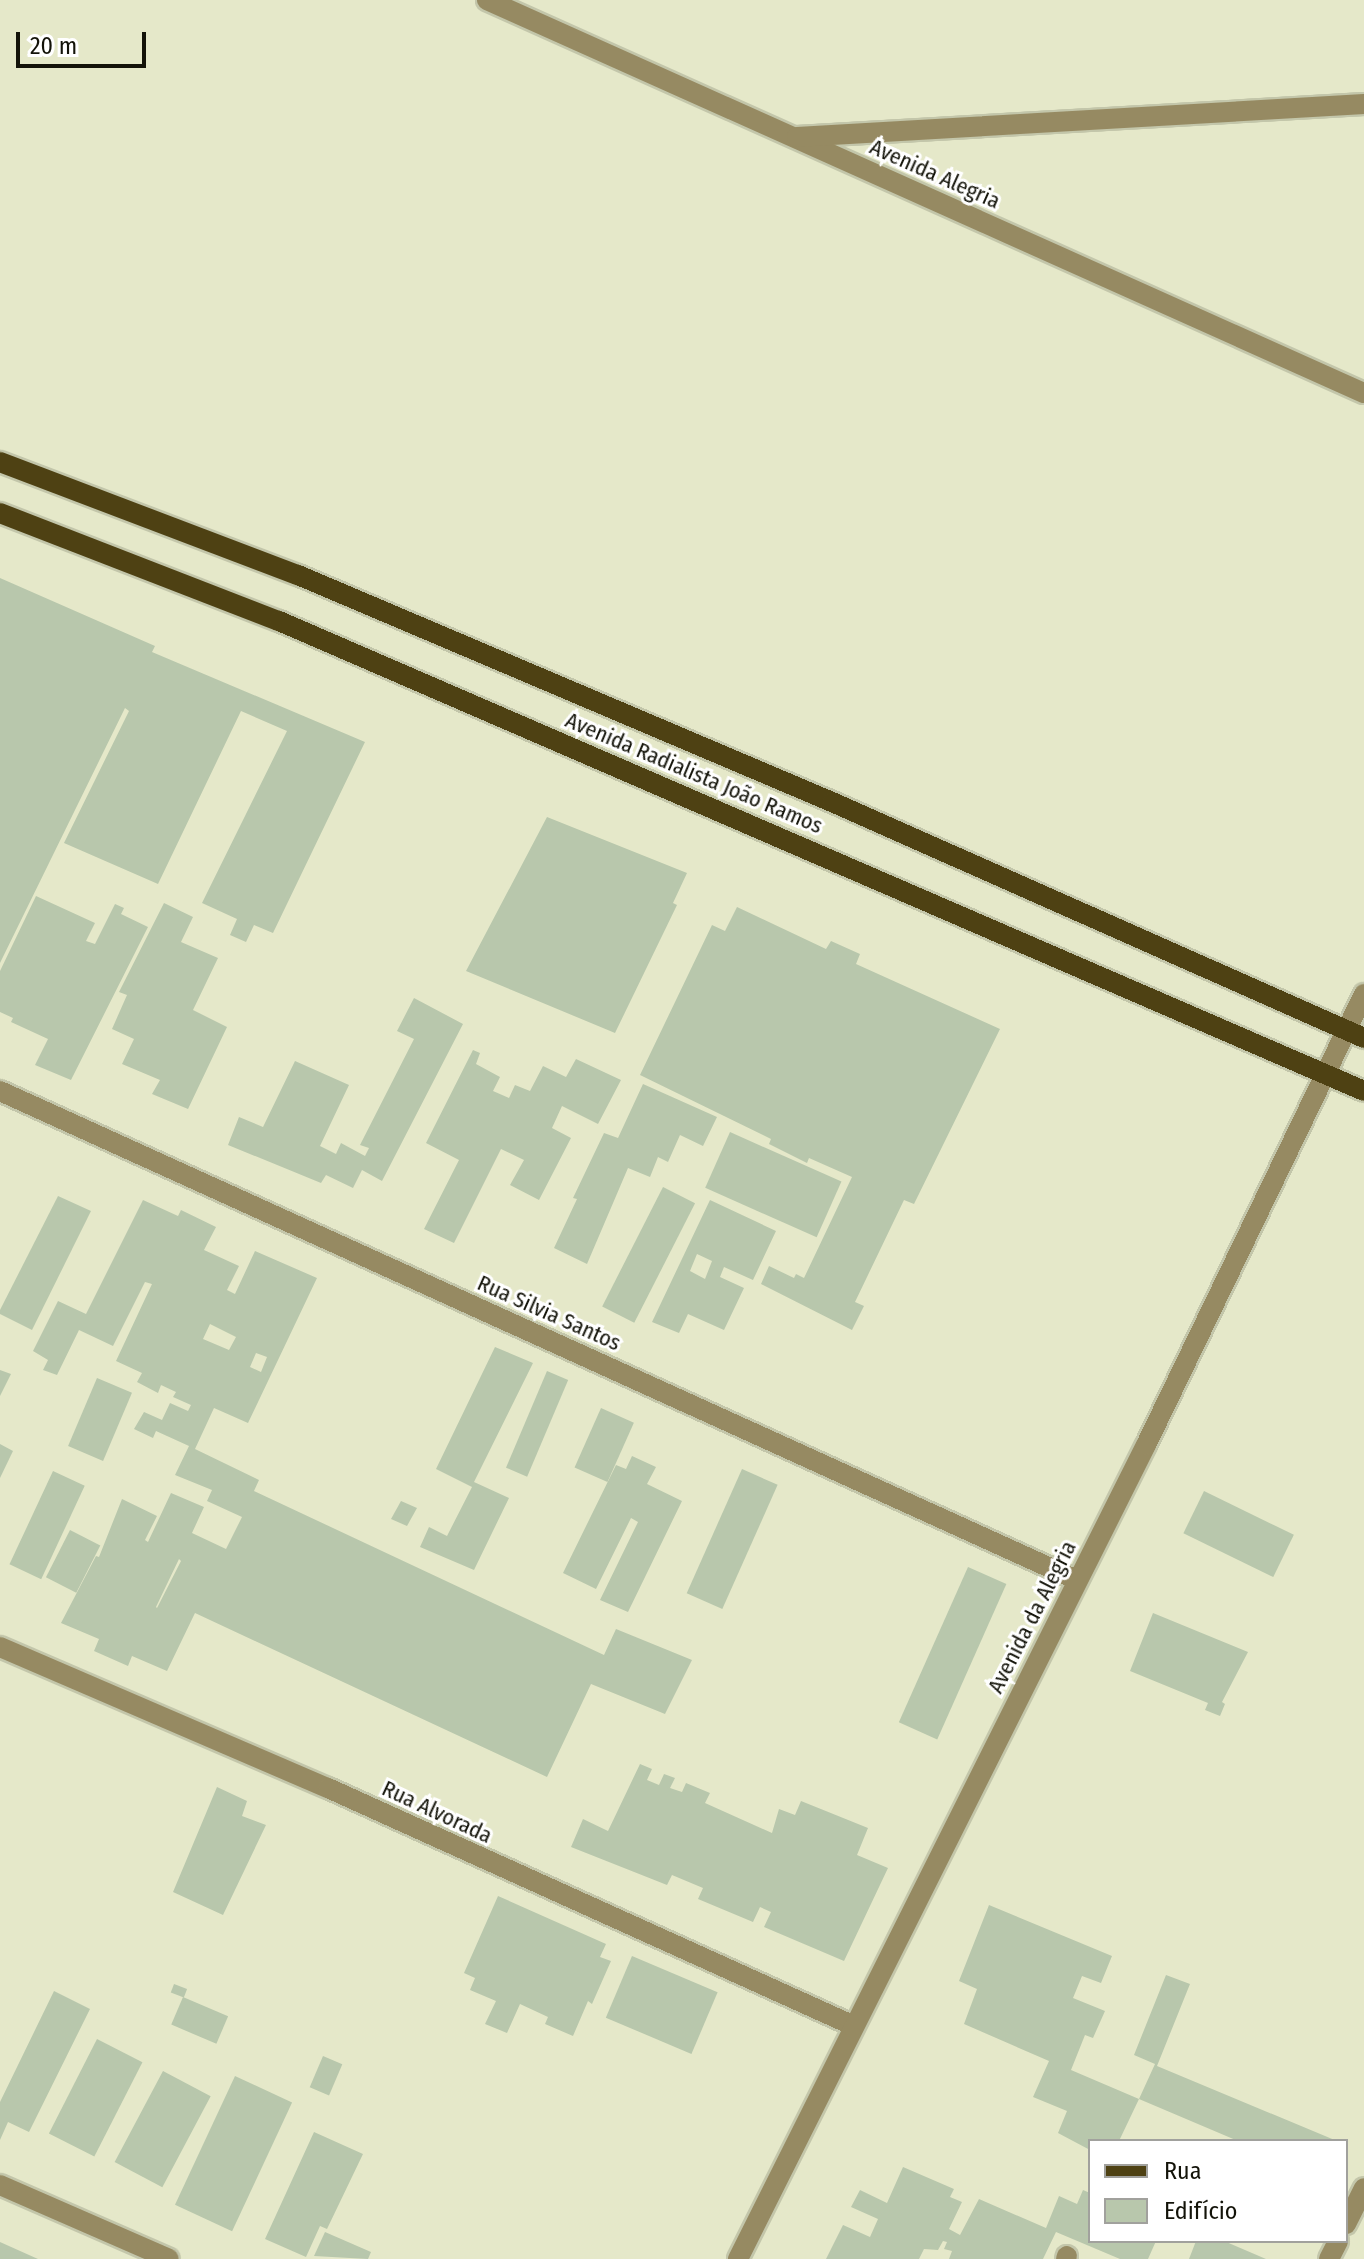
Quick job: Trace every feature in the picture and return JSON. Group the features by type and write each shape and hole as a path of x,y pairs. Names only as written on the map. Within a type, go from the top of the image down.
{"main road":[{"name":"Avenida Radialista João Ramos","path":"0,462 298,575 846,808 1355,1034"},
{"name":"Avenida Radialista João Ramos","path":"0,513 279,621 1364,1091"}],"street":[{"name":"Avenida Alegria","path":"487,0 1364,393"},
{"path":"794,137 1364,104"},
{"name":"Avenida da Alegria","path":"738,2259 852,2025 1077,1580 1325,1073 1355,1034 1364,994"},
{"name":"Rua Silvia Santos","path":"0,1091 1077,1580"},
{"name":"Rua Alvorada","path":"0,1647 328,1788 852,2025"},
{"path":"0,2185 169,2259"},
{"path":"1348,2220 1364,2188"}],"building":[{"path":"0,578 155,646 152,652 365,742 273,933 254,925 246,942 230,935 237,919 202,903 287,731 241,711 158,884 64,843 129,711 125,708 0,963"},
{"path":"547,817 687,873 673,903 677,905 615,1033 466,971"},
{"path":"36,896 95,923 86,941 95,944 115,904 124,908 121,914 148,927 71,1080 35,1065 48,1039 11,1022 13,1018 0,1012 0,971"},
{"path":"164,903 193,917 181,942 218,958 193,1010 227,1027 188,1109 152,1094 160,1080 122,1064 134,1039 112,1029 127,995 119,992"},
{"path":"737,907 826,949 831,941 860,954 856,964 1000,1029 914,1204 904,1200 855,1302 864,1306 852,1330 761,1284 769,1266 794,1278 796,1274 804,1278 852,1177 809,1158 807,1163 769,1144 771,1139 640,1075 712,925 725,931"},
{"path":"414,998 463,1024 382,1181 362,1170 353,1188 326,1175 321,1183 228,1145 239,1117 263,1127 295,1061 349,1085 320,1146 336,1154 341,1143 365,1156 369,1148 360,1145 414,1039 397,1031"},
{"path":"473,1050 480,1053 476,1064 500,1077 493,1091 509,1098 515,1085 530,1091 543,1066 566,1077 576,1059 621,1080 598,1124 562,1106 552,1128 571,1138 539,1200 510,1185 524,1160 501,1149 454,1243 424,1229 459,1160 426,1143"},
{"path":"643,1084 717,1117 703,1146 680,1135 668,1162 658,1157 650,1177 628,1168 587,1264 554,1248 577,1199 573,1198 604,1133 618,1138"},
{"path":"730,1132 841,1182 817,1237 705,1188"},
{"path":"663,1187 695,1203 634,1323 602,1306"},
{"path":"58,1196 91,1211 32,1330 0,1314 0,1310"},
{"path":"143,1200 178,1216 181,1210 216,1227 204,1250 239,1266 227,1290 235,1294 255,1251 317,1278 248,1423 214,1408 195,1449 259,1480 254,1491 604,1655 616,1629 692,1660 665,1714 591,1684 547,1777 195,1613 167,1671 132,1656 128,1666 94,1651 99,1639 61,1623 96,1556 99,1557 122,1499 157,1516 145,1540 148,1542 171,1493 204,1507 192,1533 226,1549 242,1517 207,1501 212,1490 175,1475 189,1446 156,1431 153,1438 134,1429 144,1412 162,1420 170,1403 188,1411 191,1405 173,1397 176,1392 161,1385 158,1393 137,1382 142,1373 116,1361 152,1284 145,1282 113,1346 79,1330 57,1375 43,1370 48,1360 33,1351 58,1301 86,1314","holes":["210,1324 236,1337 229,1350 203,1339","256,1353 267,1357 261,1372 250,1367","179,1559 181,1561 156,1607"]},
{"path":"710,1200 776,1231 753,1280 724,1267 720,1277 744,1288 724,1330 688,1314 679,1333 652,1322","holes":["697,1254 712,1261 705,1279 690,1271"]},
{"path":"495,1347 533,1363 474,1482 509,1498 474,1570 420,1547 429,1527 447,1536 472,1487 436,1469"},
{"path":"0,1370 11,1374 0,1396"},
{"path":"547,1371 568,1380 527,1477 506,1468"},
{"path":"97,1378 132,1393 103,1461 68,1446"},
{"path":"601,1408 634,1423 607,1482 575,1467"},
{"path":"0,1444 13,1451 0,1478"},
{"path":"632,1456 656,1467 647,1484 682,1501 628,1612 600,1600 638,1522 631,1518 596,1589 563,1573 616,1465 626,1469"},
{"path":"742,1469 778,1485 722,1609 687,1593"},
{"path":"53,1471 85,1486 41,1579 9,1564"},
{"path":"1204,1491 1294,1535 1273,1577 1183,1533"},
{"path":"401,1501 417,1508 407,1526 391,1519"},
{"path":"70,1530 100,1545 76,1593 46,1577"},
{"path":"968,1567 1006,1584 937,1739 899,1722"},
{"path":"1153,1613 1248,1652 1222,1702 1225,1704 1220,1716 1205,1710 1208,1703 1130,1671"},
{"path":"640,1764 652,1769 647,1780 659,1785 664,1774 675,1778 670,1788 682,1792 686,1783 710,1793 705,1803 772,1833 779,1809 795,1815 801,1801 868,1828 857,1855 888,1868 844,1961 764,1927 771,1912 760,1907 753,1922 698,1899 703,1888 672,1875 667,1885 571,1847 583,1819 608,1831"},
{"path":"217,1787 247,1801 242,1816 266,1825 223,1915 173,1892"},
{"path":"498,1896 606,1944 600,1957 611,1961 592,2004 588,2001 573,2036 545,2024 548,2017 520,2004 507,2033 485,2024 496,2001 470,1990 475,1978 464,1973"},
{"path":"989,1905 1112,1956 1101,1983 1082,1976 1073,1998 1105,2011 1093,2038 1085,2035 1071,2070 1139,2099 1120,2139 1088,2139 1088,2149 1058,2133 1067,2111 1033,2097 1049,2061 964,2024 977,1989 959,1981"},
{"path":"632,1956 718,1992 691,2054 606,2018"},
{"path":"1166,1975 1190,1984 1157,2066 1332,2139 1233,2139 1139,2099 1155,2064 1134,2055"},
{"path":"174,1984 187,1989 184,1997 171,1992"},
{"path":"54,1991 90,2009 29,2132 8,2122 0,2140 0,2102"},
{"path":"183,1997 228,2016 216,2044 171,2025"},
{"path":"97,2039 142,2062 94,2157 49,2133"},
{"path":"323,2056 342,2064 329,2096 310,2087"},
{"path":"163,2071 211,2096 162,2187 115,2162"},
{"path":"235,2076 292,2103 232,2231 175,2205"},
{"path":"314,2132 363,2154 327,2229 320,2226 306,2257 265,2239"},
{"path":"903,2167 954,2189 950,2197 962,2202 949,2229 960,2235 979,2199 1046,2228 1059,2196 1077,2204 1083,2190 1088,2192 1088,2243 1155,2243 1148,2259 1120,2259 1056,2232 1043,2259 949,2259 952,2251 944,2249 947,2242 943,2241 938,2250 924,2249 919,2259 826,2259 843,2225 870,2237 878,2219 851,2207 860,2190 887,2203"},
{"path":"325,2232 371,2252 368,2259 314,2256"},
{"path":"0,2242 38,2259 0,2259"},
{"path":"1195,2243 1229,2243 1266,2259 1189,2259"}]}
